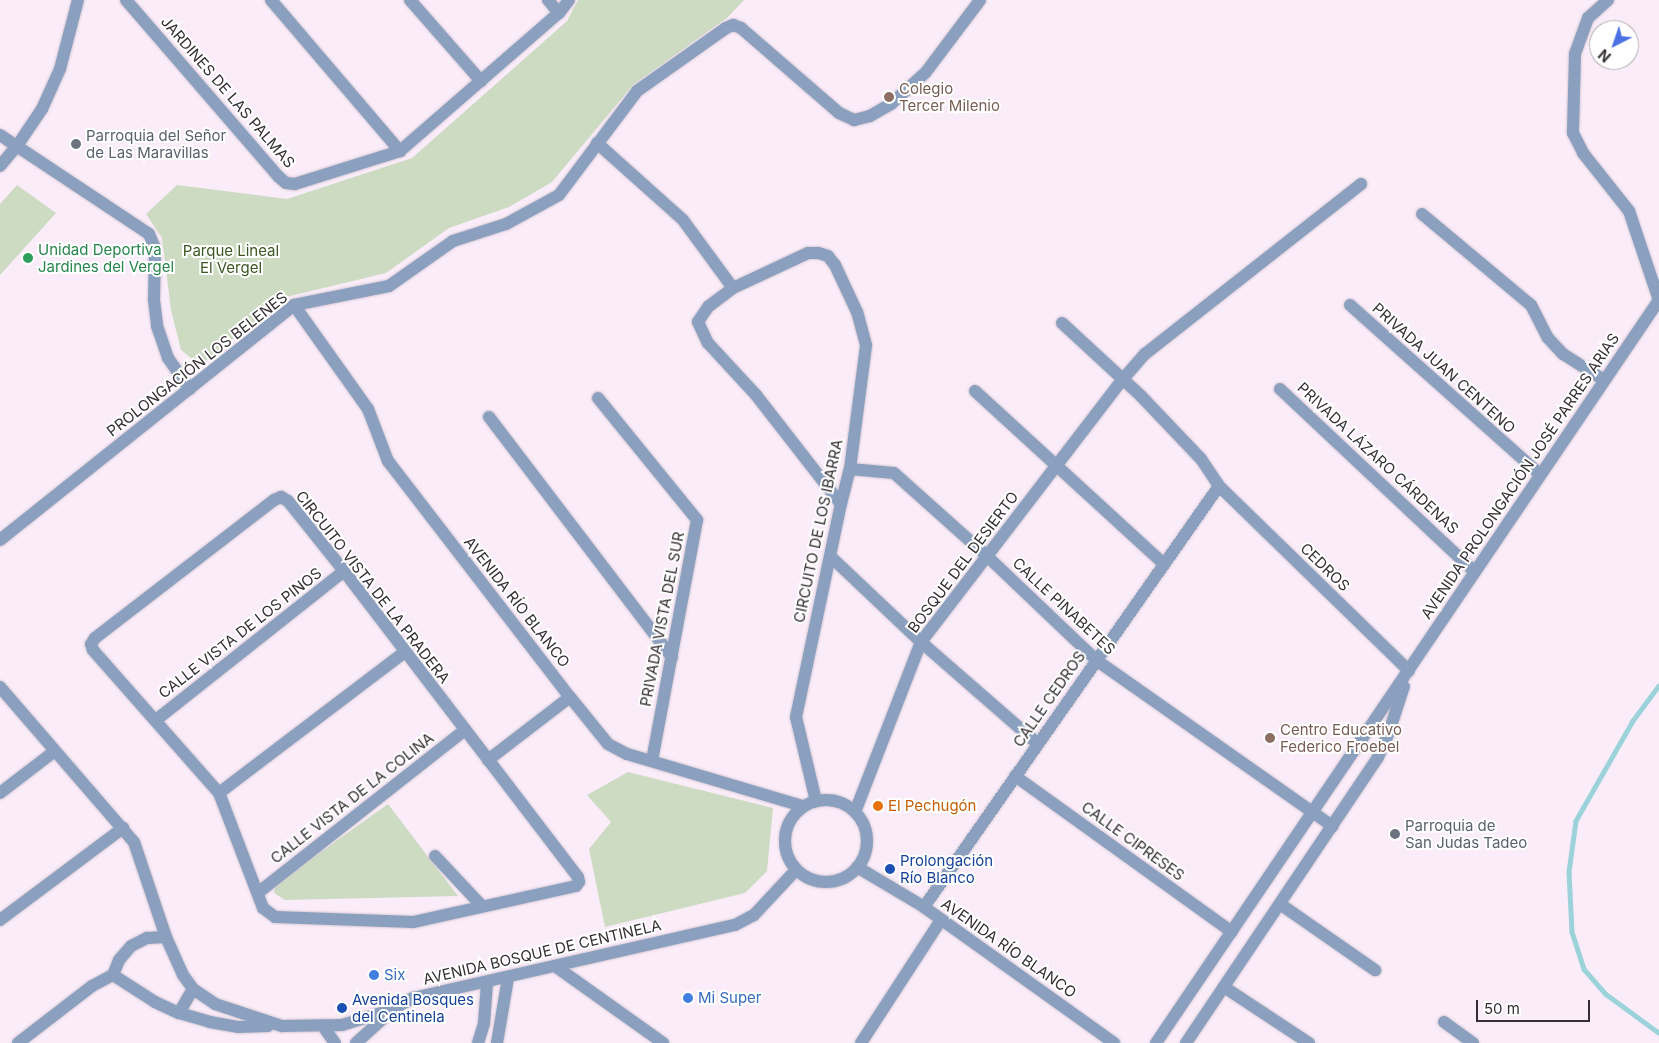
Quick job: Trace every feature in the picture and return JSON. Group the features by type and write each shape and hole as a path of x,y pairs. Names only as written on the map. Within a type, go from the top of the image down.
{"street":[{"path":"0,166 17,146 42,109 60,69 78,0"},
{"name":"JARDINES DE LAS PALMAS","path":"126,0 286,183 295,184 400,151"},
{"path":"271,0 400,151 559,13 569,0"},
{"path":"410,0 481,81"},
{"path":"548,0 559,13"},
{"name":"PROLONGACIÓN LOS BELENES","path":"0,540 294,305 389,286 453,241 506,224 558,195 637,91 733,25 741,28 839,113 854,120 870,116 891,104 926,72 980,0"},
{"path":"1608,0 1588,18 1575,54 1573,133 1583,152 1629,211 1659,300"},
{"path":"0,135 150,234 155,248 154,300 157,326 168,358 190,389"},
{"path":"598,143 683,220 732,288"},
{"name":"BOSQUE DEL DESIERTO","path":"855,812 921,642 1123,379 1145,354 1361,184"},
{"path":"1422,214 1531,305 1548,338 1563,354 1604,380"},
{"name":"CIRCUITO DE LOS IBARRA","path":"816,801 796,717 850,469 866,345 857,312 835,265 828,256 818,252 808,253 732,288 708,307 698,322 708,343 756,395 841,504"},
{"name":"AVENIDA PROLONGACIÓN JOSÉ PARRES ARIAS","path":"1156,1043 1659,300"},
{"name":"AVENIDA RÍO BLANCO","path":"294,305 368,409 388,461 608,744 627,754 802,806"},
{"name":"PRIVADA JUAN CENTENO","path":"1350,305 1540,474"},
{"name":"CEDROS","path":"1062,323 1123,379 1201,460 1219,486 1409,671"},
{"name":"PRIVADA LÁZARO CÁRDENAS","path":"1280,389 1474,571"},
{"path":"975,391 1164,564"},
{"name":"PRIVADA VISTA DEL SUR","path":"598,398 697,520 652,760"},
{"path":"489,417 672,657"},
{"name":"CALLE PINABETES","path":"850,469 894,472 988,557 1096,660 1332,826"},
{"name":"CALLE CEDROS","path":"924,907 1219,486"},
{"name":"CIRCUITO VISTA DE LA PRADERA","path":"281,497 288,501 344,571 405,652 580,882 570,888 413,922 275,917 264,908 220,793 93,650 91,644 95,638 274,500 281,497"},
{"path":"830,556 921,642 1038,744"},
{"name":"CALLE VISTA DE LOS PINOS","path":"156,720 344,571"},
{"path":"220,793 405,652"},
{"name":"AVENIDA PROLONGACIÓN JOSÉ PARRES ARIAS","path":"1186,1043 1378,757 1389,732 1409,671"},
{"name":"AVENIDA BOSQUE DE CENTINELA","path":"0,687 134,842 166,937 183,975 194,989 215,1004 282,1026 342,1025 391,1010 413,998 487,983 735,925 754,915 796,870"},
{"path":"488,760 570,697"},
{"name":"CALLE VISTA DE LA COLINA","path":"259,892 465,730"},
{"path":"0,793 55,751"},
{"name":"CALLE CIPRESES","path":"1015,776 1232,932"},
{"path":"816,801 836,802 855,812 864,828 867,843 864,856 858,867 845,878 828,882 810,879 796,870 787,855 785,838 788,824 802,806 816,801"},
{"path":"0,920 123,828"},
{"path":"435,856 482,906"},
{"name":"AVENIDA RÍO BLANCO","path":"858,867 924,907 1114,1043"},
{"path":"1280,904 1375,970"},
{"path":"861,1043 941,920"},
{"path":"18,1043 92,986 112,975 119,960 132,946 147,938 166,937"},
{"path":"555,966 663,1043"},
{"path":"112,975 155,1002 179,1013 210,1022 239,1027 282,1026"},
{"path":"497,1043 508,978"},
{"path":"478,1043 484,1023 487,983"},
{"path":"1224,987 1309,1043"},
{"path":"179,1013 194,989"},
{"path":"356,1043 391,1010"},
{"path":"1444,1022 1473,1043"},
{"path":"323,1026 334,1043"}],"green space":[{"name":"Parque Lineal El Vergel","path":"578,0 744,0 728,17 633,85 552,182 509,207 449,228 386,273 286,297 200,365 181,350 171,310 162,238 146,214 177,185 287,199 412,158 567,21"},
{"path":"17,185 56,213 0,275 0,204"},
{"path":"628,772 773,808 767,871 745,893 605,927 589,849 611,822 587,795"},
{"path":"388,804 458,896 285,900 274,893 276,884"}],"waterway":[{"path":"1659,686 1633,721 1576,821 1569,872 1572,932 1584,969 1606,994 1659,1033"}],"place":[{"name":"Colegio Tercer Milenio","path":"889,97"},
{"name":"Parroquia del Señor de Las Maravillas","path":"76,144"},
{"name":"Unidad Deportiva Jardines del Vergel","path":"28,258"},
{"name":"Centro Educativo Federico Froebel","path":"1270,738"},
{"name":"El Pechugón","path":"878,806"},
{"name":"Parroquia de San Judas Tadeo","path":"1395,834"},
{"name":"Prolongación Río Blanco","path":"890,869"},
{"name":"Six","path":"374,975"},
{"name":"Mi Super","path":"688,998"},
{"name":"Avenida Bosques del Centinela","path":"342,1008"}]}
